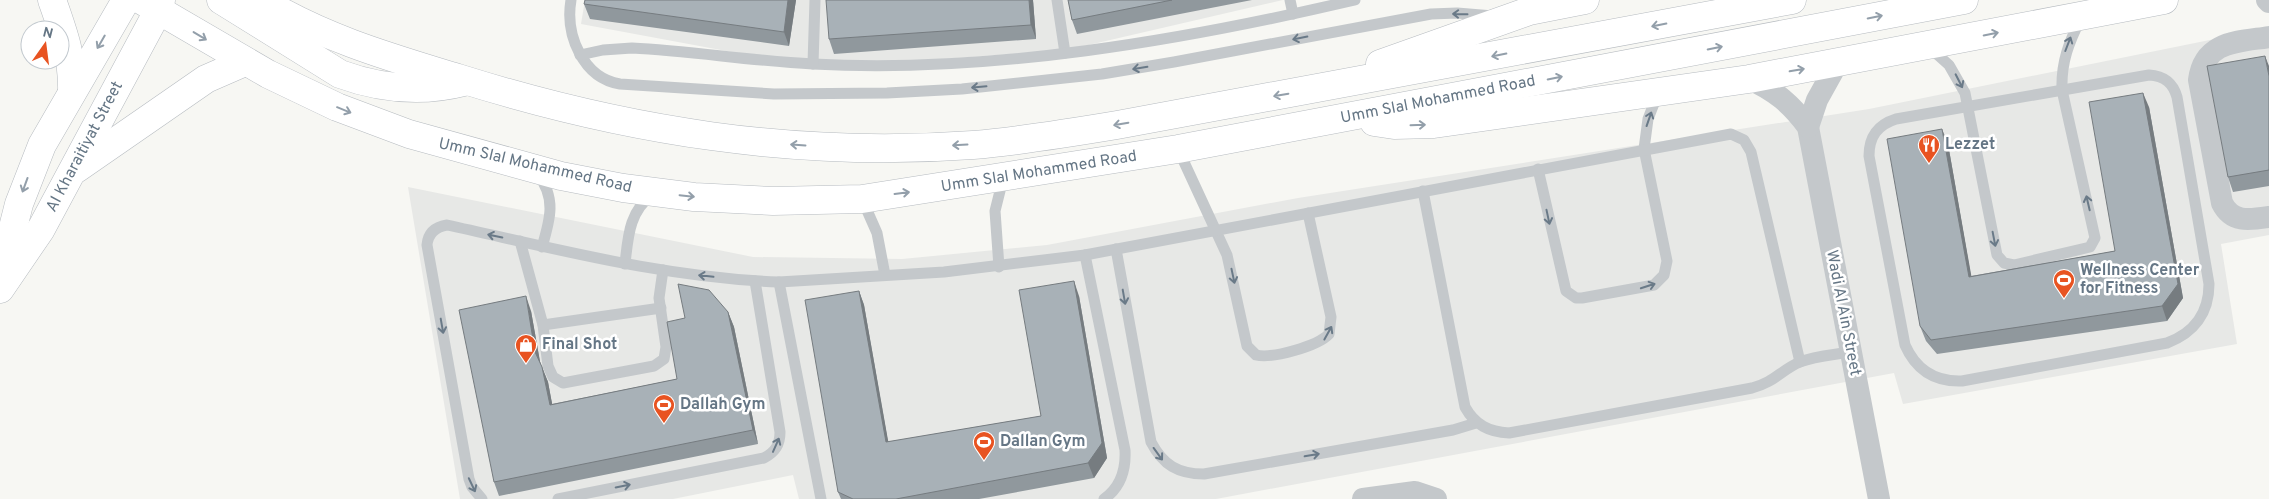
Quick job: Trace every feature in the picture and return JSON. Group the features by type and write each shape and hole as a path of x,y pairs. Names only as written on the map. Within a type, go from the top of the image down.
{"street":[{"path":"52,0 69,49 72,63 72,92"},
{"name":"Al Kharaitiyat Street","path":"0,279 10,234 29,174 42,145 126,0"},
{"path":"221,0 340,74 360,82 410,89 447,87 468,82"},
{"name":"Umm Slal Mohammed Road","path":"261,0 281,12 354,46 468,82 592,115 682,133 773,144 900,148 973,145 1046,137 1792,0"},
{"path":"1346,83 1385,62 1525,10 1586,0"},
{"path":"1353,116 1394,125 1434,124 1749,79 1838,64 2164,0"},
{"name":"Umm Slal Mohammed Road","path":"153,4 244,62 302,92 372,121 445,146 592,183 655,193 734,200 862,199 1003,179 1178,149 1956,2"},
{"name":"Al Kharaitiyat Street","path":"0,289 41,229 73,171 153,4"},
{"path":"2269,37 2217,48 2204,62 2199,80 2222,202 2231,215 2238,218 2246,220 2269,217"},
{"path":"73,171 206,79 244,62"},
{"name":"Wadi Al Ain Street","path":"1838,64 1817,100 1808,127 1878,499"},
{"path":"1749,79 1764,85 1783,98 1808,127"},
{"path":"1363,499 1398,492 1415,492 1436,499"}],"lane":[{"path":"571,0 569,24 580,55 595,74 603,80 620,84 774,94 887,93 962,89 1102,74 1431,14 1525,10"},
{"path":"813,64 815,0"},
{"path":"1058,0 1065,53"},
{"path":"1290,0 1292,14"},
{"path":"580,55 603,50 632,48 813,64 895,65 983,61 1065,53 1292,14 1355,0"},
{"path":"1926,46 1938,53 1949,64 1958,78 1968,106 1997,255 2004,263 2014,265 2090,247 2095,238 2062,90 2065,52 2082,16"},
{"path":"2150,75 2164,78 2175,89 2209,284 2206,308 2194,328 2186,334 2167,342 1962,381 1951,382 1940,379 1920,368 1905,345 1869,156 1869,146 1875,132 1886,122 1968,106 2150,75"},
{"path":"1538,169 1566,291 1576,298 1582,298 1647,288 1659,281 1666,269 1667,261 1644,149 1648,119 1658,92"},
{"path":"482,499 472,487 469,479 428,239 435,229 447,225 625,264 755,281 779,282 999,267 1085,255 1723,134 1738,136 1748,146 1800,362"},
{"path":"1178,149 1217,230 1231,268 1247,346 1256,354 1268,355 1316,344 1329,334 1332,326 1308,213"},
{"path":"530,168 544,184 551,204 551,215 542,247"},
{"path":"999,267 995,210 1003,179"},
{"path":"1424,191 1465,407 1476,423 1496,432 1509,433 1752,388 1771,381 1800,362 1850,352"},
{"path":"625,264 632,221 641,205 655,193"},
{"path":"862,199 877,233 885,275"},
{"path":"520,241 542,325 550,372 558,381 569,383 660,363 666,353 660,288 663,270"},
{"path":"1116,249 1151,442 1156,454 1174,469 1188,474 1204,474 1453,430 1476,423"},
{"path":"1085,255 1125,450 1124,470 1120,480 1104,499"},
{"path":"558,499 764,458 771,454 780,440 780,432 755,281"},
{"path":"779,282 821,499"},
{"path":"542,325 661,308"}],"shaded area":[{"path":"585,0 1283,0 1080,47 1037,52 817,68 581,24"},
{"path":"2269,28 2269,235 2221,244 2237,344 1903,404 1894,373 1216,499 799,499 793,475 673,499 460,499 408,187 753,257 902,259 1047,245 1298,198 1869,109"}],"building":[{"path":"585,0 788,0 784,32 584,4"},
{"path":"826,0 1029,0 1031,25 829,39"},
{"path":"1068,0 1172,0 1072,20"},
{"path":"2265,56 2269,76 2269,170 2228,177 2207,66"},
{"path":"2143,93 2178,284 2162,306 1931,340 1920,326 1887,139 1942,129 1969,277 2115,251 2089,102"},
{"path":"1074,281 1102,443 1088,463 896,499 853,499 838,492 805,300 859,291 886,442 1041,416 1019,290"},
{"path":"678,284 709,290 728,312 753,430 494,482 459,310 526,296 535,352 542,367 550,405 677,379 667,322 685,318"}],"place":[{"name":"Lezzet","path":"1929,164"},
{"name":"Wellness Center for Fitness","path":"2064,299"},
{"name":"Final Shot","path":"526,364"},
{"name":"Dallah Gym","path":"664,424"},
{"name":"Dallan Gym","path":"984,461"}]}
